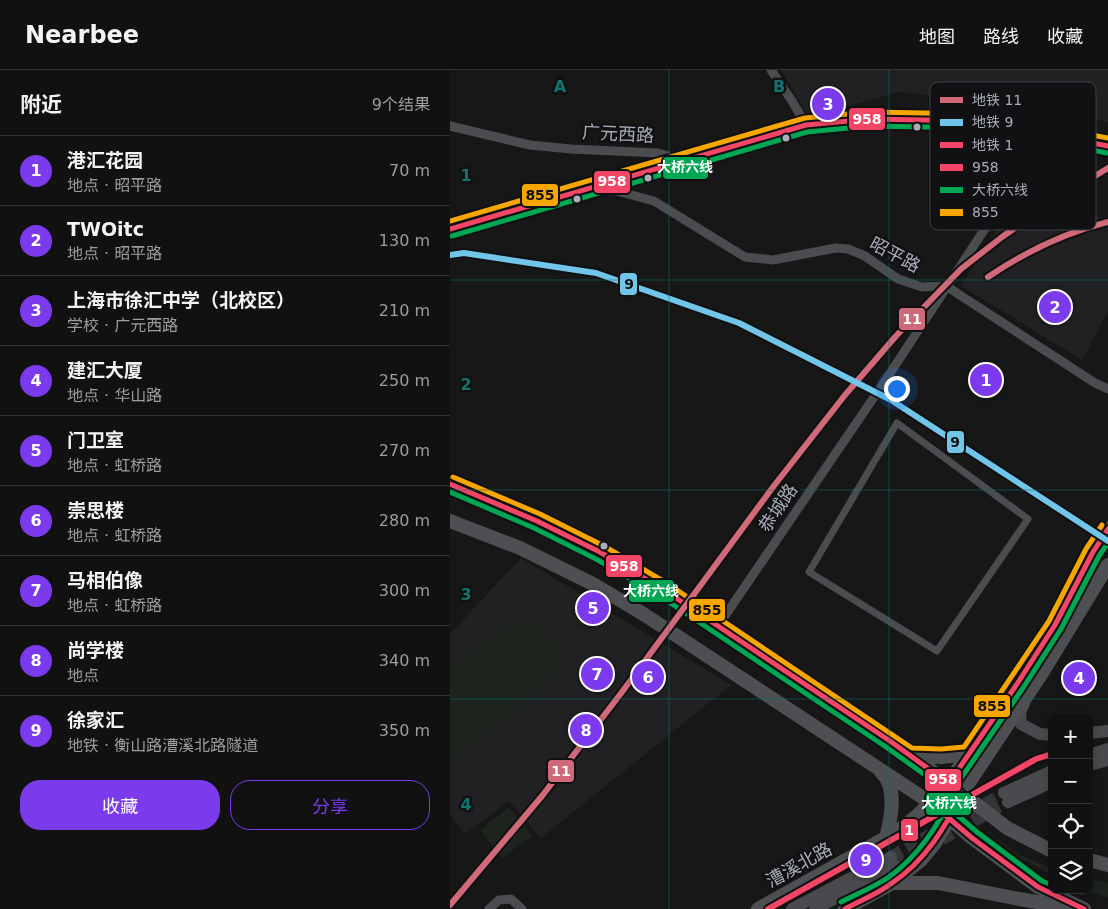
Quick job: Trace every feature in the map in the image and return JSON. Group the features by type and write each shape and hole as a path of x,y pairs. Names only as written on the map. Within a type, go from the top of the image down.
{"main road":[{"path":"450,484 537,521 600,552 664,590 910,755 1007,828 1048,849"},
{"path":"450,521 520,548 593,584 645,614 931,803 972,838 1038,886 1084,909"},
{"name":"漕溪北路","path":"758,909 886,838 912,821 931,803 949,783 1017,684 1054,625 1093,552 1108,529"},
{"path":"1048,735 1040,734 1021,724 1020,712 1108,565"},
{"path":"845,909 892,883 921,860 935,843 962,793 1042,673"},
{"path":"1093,733 1108,731"},
{"path":"1093,754 1108,750"},
{"path":"910,755 941,757 968,754"},
{"path":"1093,764 1108,760"},
{"path":"876,768 887,777 892,801 892,811 886,838"},
{"path":"1048,773 1006,798 1048,783"},
{"path":"792,909 893,861 815,909"},
{"path":"1093,861 1108,865"},
{"path":"892,883 938,883 1080,909"}],"street":[{"path":"771,70 806,126"},
{"path":"450,229 806,126 870,119 930,119"},
{"name":"广元西路","path":"450,126 530,145 658,153 686,161"},
{"name":"昭平路","path":"596,186 654,201 745,257 773,260 836,248 848,249 865,256 898,279 922,287 946,286"},
{"name":"恭城路","path":"718,626 887,378 983,230"},
{"path":"946,286 1095,383 1108,389"},
{"path":"898,423 1028,519 938,651 808,572 898,423"},
{"path":"489,909 499,900 511,899 522,909"}],"shaded area":[{"path":"781,70 1108,70 1108,122 1096,120 1096,82 930,82 930,95 900,92 809,117"},
{"path":"1096,215 1108,222 1108,311 1082,360 961,286 996,230 1096,230"},
{"path":"521,558 731,685 541,838 509,801 465,834 450,814 450,634"},
{"path":"524,621 540,628 554,641 560,656 558,671 548,685 450,762 450,668 505,624"},
{"path":"509,807 532,836 502,858 480,830"},
{"path":"986,831 1020,855 1048,867 1048,873 1018,857"},
{"path":"1093,880 1108,883 1108,898 1093,893"}],"tunnel":[{"path":"891,857 1004,793"},
{"path":"895,866 1008,802"}],"metro line":[{"name":"11","path":"1096,175 1108,168"},
{"name":"11","path":"1096,225 1108,222"},
{"name":"11","path":"450,905 542,796 622,692 773,487 845,395 896,336 961,269 1012,230"},
{"name":"11","path":"988,277 1016,259 1045,244 1081,230"},
{"name":"9","path":"450,255 464,253 596,273 739,323 891,400 1108,541"},
{"name":"1","path":"768,909 1036,759 1048,755"}],"transit line":[{"name":"855","path":"450,221 805,118 869,112 930,113"},
{"name":"958","path":"450,229 806,125 869,119 930,120"},
{"name":"大桥六线","path":"452,236 807,132 869,126 930,127"},
{"name":"855","path":"1096,136 1108,138"},
{"name":"958","path":"1096,144 1108,146"},
{"name":"大桥六线","path":"1096,151 1107,153"},
{"name":"855","path":"453,477 540,514 604,546 668,584 912,748 941,749 964,747 1049,621 1086,549 1102,525"},
{"name":"958","path":"450,484 537,521 600,552 664,590 890,741 962,793 949,819 933,843 914,865 887,887 845,909"},
{"name":"大桥六线","path":"450,492 534,528 596,559 660,596 886,747 953,795 926,840 909,860 883,881 841,902"},
{"name":"958","path":"1084,909 1038,887 972,838 931,803 949,783 1017,684 1055,625 1093,552 1108,529"},
{"name":"大桥六线","path":"1048,883 1042,881 977,832 942,802 955,787 1061,629 1099,556 1108,543"}],"place":[{"name":"上海市徐汇中学（北校区）","path":"828,104"},
{"name":"TWOitc","path":"1055,307"},
{"name":"港汇花园","path":"986,380"},
{"name":"门卫室","path":"593,608"},
{"name":"马相伯像","path":"597,674"},
{"name":"崇思楼","path":"648,677"},
{"name":"建汇大厦","path":"1079,678"},
{"name":"尚学楼","path":"586,730"},
{"name":"徐家汇","path":"866,860"}]}
